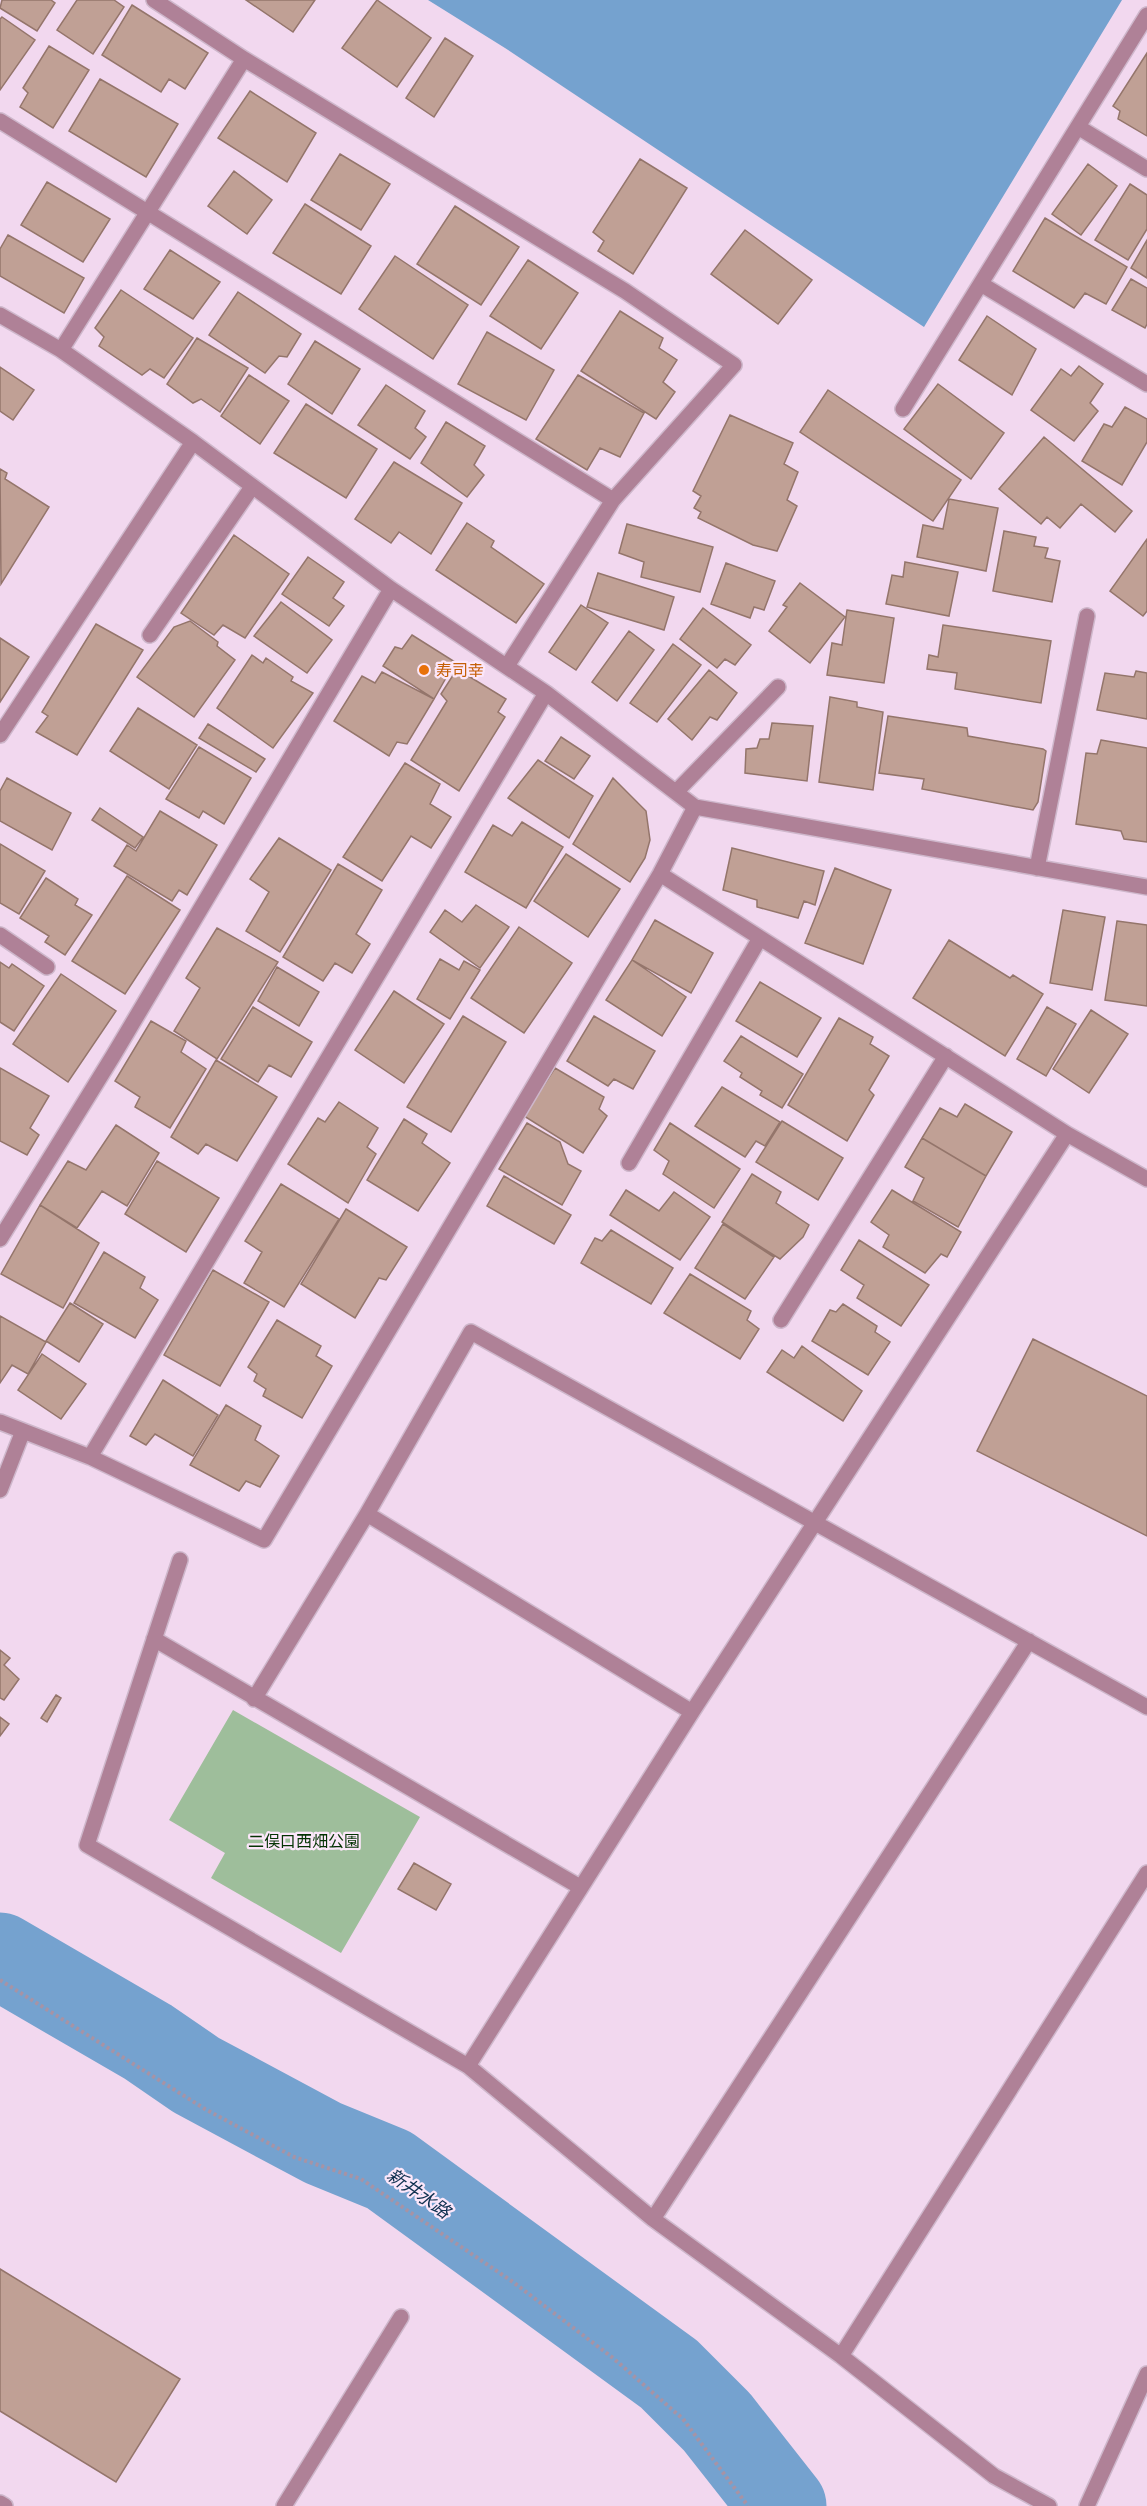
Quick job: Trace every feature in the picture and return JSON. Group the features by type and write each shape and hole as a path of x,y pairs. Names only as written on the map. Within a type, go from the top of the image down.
{"street":[{"path":"154,0 244,59 625,291 734,365 613,500 507,666"},
{"path":"903,409 1147,15"},
{"path":"61,350 244,59"},
{"path":"0,121 149,211 613,500"},
{"path":"1078,127 1147,169"},
{"path":"981,284 1147,384"},
{"path":"0,315 61,350 194,442 391,589 546,693 695,807 1147,887"},
{"path":"0,735 194,442"},
{"path":"150,635 252,487"},
{"path":"0,1239 113,1056 391,589"},
{"path":"1037,868 1087,616"},
{"path":"676,792 778,687"},
{"path":"90,1457 546,693"},
{"path":"0,1422 90,1457 264,1540 660,874 695,807"},
{"path":"660,874 1067,1134 1147,1179"},
{"path":"0,935 47,967"},
{"path":"629,1163 760,938"},
{"path":"781,1320 946,1056"},
{"path":"468,2067 692,1712 1067,1134"},
{"path":"254,1699 367,1514 471,1332 1147,1707"},
{"path":"0,1490 23,1431"},
{"path":"367,1514 692,1712"},
{"path":"180,1560 87,1845 468,2067 652,2219 842,2356 994,2476 1048,2506"},
{"path":"154,1639 580,1887"},
{"path":"652,2219 1029,1641"},
{"path":"842,2356 1147,1873"},
{"path":"284,2506 401,2317"},
{"path":"1087,2506 1147,2374"},
{"path":"0,2503 5,2506"}],"path":[{"path":"0,1980 234,2125 294,2157 361,2179 513,2282 613,2358 682,2420 748,2506"}],"green space":[{"name":"二俣口西畑公園","path":"233,1710 420,1817 341,1953 211,1878 225,1853 169,1820"}],"water":[{"path":"428,0 1122,0 924,327 505,48"}],"building":[{"path":"2,0 51,0 55,3 37,31 0,8"},
{"path":"77,0 114,0 124,7 93,54 57,30"},
{"path":"246,0 315,0 293,32"},
{"path":"377,0 431,38 397,87 342,48"},
{"path":"132,5 208,53 185,89 169,79 161,92 102,55"},
{"path":"2,17 35,40 0,90 0,19"},
{"path":"445,38 473,56 434,117 406,98"},
{"path":"49,46 89,70 53,128 20,107 28,93 23,88"},
{"path":"1147,53 1147,136 1118,119 1120,111 1113,106"},
{"path":"100,79 178,124 146,177 69,131"},
{"path":"250,91 316,133 287,182 218,138"},
{"path":"340,154 390,184 361,230 311,200"},
{"path":"640,159 687,188 633,274 598,251 604,241 593,232"},
{"path":"1088,164 1117,186 1081,235 1052,214"},
{"path":"234,171 272,200 247,234 208,206"},
{"path":"47,182 110,219 83,262 21,225"},
{"path":"1130,184 1147,195 1147,229 1128,260 1095,240"},
{"path":"305,204 371,246 341,294 273,253"},
{"path":"455,206 519,247 481,305 417,264"},
{"path":"1045,218 1127,267 1106,304 1085,293 1074,308 1013,271"},
{"path":"745,230 812,280 778,324 711,274"},
{"path":"8,235 84,278 64,313 0,276 0,249"},
{"path":"1147,240 1147,278 1131,268"},
{"path":"170,250 220,282 193,319 144,289"},
{"path":"395,256 468,305 433,359 359,309"},
{"path":"528,260 578,293 541,349 490,316"},
{"path":"1131,279 1147,288 1145,328 1112,310"},
{"path":"121,290 193,338 164,378 150,369 142,375 99,346 104,337 95,328"},
{"path":"238,292 301,334 287,357 279,356 265,373 209,335"},
{"path":"620,311 663,338 659,348 677,360 663,382 675,392 656,419 581,371"},
{"path":"987,316 1036,349 1012,395 959,360"},
{"path":"487,332 554,370 526,420 458,384"},
{"path":"197,338 248,368 220,412 201,399 193,403 167,384"},
{"path":"315,341 360,369 332,414 288,384"},
{"path":"1079,366 1103,384 1090,403 1098,411 1074,441 1031,410 1061,369 1071,376"},
{"path":"0,367 34,390 13,420 0,411"},
{"path":"249,375 289,401 260,444 221,416"},
{"path":"578,375 644,413 620,457 600,448 587,470 536,439"},
{"path":"938,384 1004,433 971,479 904,429"},
{"path":"386,385 425,411 415,428 426,437 410,459 358,425"},
{"path":"828,390 961,480 933,521 800,432"},
{"path":"306,404 377,449 346,498 274,453"},
{"path":"1125,407 1147,419 1147,442 1122,485 1082,461 1104,424 1112,427"},
{"path":"730,415 793,443 784,464 798,472 787,500 797,506 777,551 753,545 698,518 701,512 694,508 701,496 693,491"},
{"path":"446,422 485,446 474,465 484,475 467,497 421,463"},
{"path":"1044,437 1132,511 1115,532 1081,504 1060,528 1047,517 1041,524 999,489"},
{"path":"394,462 462,503 431,554 399,532 391,543 355,519"},
{"path":"0,469 7,473 5,479 49,507 1,584"},
{"path":"949,499 998,508 986,571 917,557 923,525 943,529"},
{"path":"467,523 494,541 491,547 544,584 516,623 436,570"},
{"path":"627,524 713,547 700,592 641,577 644,562 619,553"},
{"path":"1004,531 1036,537 1034,546 1048,548 1045,558 1060,561 1052,602 993,591"},
{"path":"234,535 289,574 245,638 223,625 214,635 181,613"},
{"path":"1147,539 1147,611 1143,616 1110,591"},
{"path":"308,557 344,582 333,598 344,606 329,626 282,594"},
{"path":"905,562 958,572 949,616 886,604 892,575 903,577"},
{"path":"726,563 775,581 764,610 754,607 750,618 711,604"},
{"path":"598,573 674,597 664,630 587,607"},
{"path":"800,583 845,617 810,663 769,631 787,607 783,605"},
{"path":"281,602 332,640 307,673 254,636"},
{"path":"581,605 608,623 576,670 549,652"},
{"path":"703,608 751,645 735,665 725,659 717,668 680,639"},
{"path":"847,610 894,618 884,683 827,675 832,643 842,645"},
{"path":"190,621 218,642 217,646 235,660 194,717 137,677 174,627"},
{"path":"96,624 143,650 77,755 36,732 48,716 42,712"},
{"path":"943,625 1051,641 1041,703 955,689 957,673 927,669 929,655 938,657"},
{"path":"629,631 654,650 617,701 592,682"},
{"path":"412,635 455,662 434,699 383,666 395,647 402,649"},
{"path":"0,638 29,657 0,702"},
{"path":"673,644 701,665 657,722 630,703"},
{"path":"252,655 263,663 266,658 293,677 291,681 313,693 273,748 217,708"},
{"path":"457,669 506,699 498,712 505,717 459,791 411,760 447,701 441,694"},
{"path":"709,670 737,693 717,720 710,717 692,740 668,719"},
{"path":"1136,671 1147,673 1147,719 1097,710 1105,673 1134,677"},
{"path":"382,672 434,699 407,744 397,742 389,756 334,721 362,676 375,683"},
{"path":"830,697 857,702 857,707 883,712 873,790 819,782"},
{"path":"138,708 197,745 169,789 110,751"},
{"path":"888,716 967,728 968,736 1043,749 1046,751 1038,802 1033,810 922,789 924,779 879,773"},
{"path":"772,723 813,726 807,781 745,773 746,749 757,748 760,739 769,739"},
{"path":"208,724 265,759 256,772 199,738"},
{"path":"561,737 590,756 574,779 545,761"},
{"path":"1101,740 1147,748 1147,842 1124,839 1121,831 1076,824 1086,753 1097,754"},
{"path":"199,747 251,778 224,824 203,811 199,818 166,799"},
{"path":"538,760 593,796 569,838 508,798"},
{"path":"405,763 440,784 430,804 451,817 431,848 411,836 382,881 343,857"},
{"path":"7,778 71,813 52,850 0,821 0,791"},
{"path":"613,778 646,811 650,840 645,858 630,882 573,844"},
{"path":"100,808 143,837 135,848 92,820"},
{"path":"160,811 217,845 187,895 179,890 172,901 114,866 127,845 136,851"},
{"path":"522,822 563,847 526,908 465,872 493,825 512,836"},
{"path":"279,838 331,870 280,952 246,931 269,892 250,879"},
{"path":"0,844 45,871 19,914 0,903"},
{"path":"732,848 824,871 815,905 804,901 798,918 757,907 757,900 723,890"},
{"path":"566,854 620,889 588,937 534,901"},
{"path":"338,864 382,890 356,934 370,944 352,973 335,963 323,981 283,957"},
{"path":"835,868 891,890 863,964 805,943"},
{"path":"127,876 180,910 125,994 72,961"},
{"path":"46,878 78,899 75,905 92,915 65,955 45,942 49,936 20,918"},
{"path":"476,905 509,927 480,968 430,932 445,910 462,922"},
{"path":"1063,910 1105,917 1092,990 1050,983"},
{"path":"655,920 713,953 691,993 632,960"},
{"path":"1117,921 1147,925 1147,1006 1105,1000"},
{"path":"519,927 572,963 524,1033 471,998"},
{"path":"217,928 278,962 217,1059 174,1031 200,988 186,978"},
{"path":"949,940 1010,978 1013,975 1043,994 1005,1056 913,998"},
{"path":"440,959 459,970 464,961 480,970 450,1019 417,999"},
{"path":"632,960 686,997 662,1036 606,1000"},
{"path":"0,962 9,968 12,964 44,986 14,1031 0,1022"},
{"path":"277,967 319,992 299,1026 258,1001"},
{"path":"61,974 116,1011 68,1082 13,1044"},
{"path":"760,982 821,1018 797,1057 736,1021"},
{"path":"394,991 444,1024 404,1083 355,1050"},
{"path":"253,1007 312,1042 291,1077 269,1065 258,1082 221,1059"},
{"path":"1047,1007 1076,1024 1046,1076 1017,1059"},
{"path":"1091,1010 1128,1034 1089,1093 1053,1069"},
{"path":"463,1016 506,1042 451,1132 407,1107"},
{"path":"594,1016 655,1051 633,1089 614,1079 608,1086 567,1061"},
{"path":"839,1018 873,1037 870,1044 889,1056 869,1090 874,1095 847,1141 788,1105"},
{"path":"151,1021 186,1041 181,1052 206,1069 170,1128 135,1107 140,1097 115,1081"},
{"path":"741,1036 803,1074 782,1108 760,1095 762,1091 740,1077 742,1073 724,1061"},
{"path":"216,1060 277,1097 237,1161 206,1144 198,1154 171,1137"},
{"path":"0,1068 49,1096 30,1128 39,1135 27,1155 0,1141"},
{"path":"555,1068 604,1097 599,1109 607,1116 583,1153 524,1116"},
{"path":"722,1087 780,1122 765,1146 756,1141 745,1157 695,1126"},
{"path":"339,1102 378,1128 367,1147 376,1154 348,1203 288,1164 318,1118 325,1122"},
{"path":"965,1104 1012,1132 986,1176 922,1138 940,1108 957,1117"},
{"path":"404,1119 427,1134 422,1143 450,1163 418,1211 367,1180"},
{"path":"782,1121 843,1158 818,1200 756,1162"},
{"path":"527,1123 560,1142 568,1164 581,1171 562,1205 499,1169"},
{"path":"670,1123 740,1169 714,1208 663,1174 669,1161 654,1150"},
{"path":"116,1125 159,1153 127,1206 102,1191 77,1228 40,1205 68,1161 86,1170"},
{"path":"922,1138 986,1176 958,1227 913,1201 924,1178 905,1167"},
{"path":"157,1161 219,1198 186,1252 125,1214"},
{"path":"752,1174 781,1192 776,1203 809,1225 803,1237 780,1259 722,1222"},
{"path":"504,1176 571,1215 554,1244 487,1206"},
{"path":"281,1184 339,1219 284,1307 244,1283 262,1252 245,1241"},
{"path":"626,1190 659,1211 674,1192 710,1217 680,1260 610,1215"},
{"path":"892,1190 961,1232 947,1257 941,1254 925,1273 883,1247 889,1235 871,1222"},
{"path":"40,1205 99,1243 63,1308 1,1274"},
{"path":"346,1209 407,1247 386,1280 379,1278 355,1318 301,1284"},
{"path":"723,1224 774,1257 745,1299 695,1268"},
{"path":"611,1230 673,1268 651,1304 581,1263 595,1238 602,1241"},
{"path":"859,1240 929,1285 901,1326 857,1298 864,1285 841,1270"},
{"path":"104,1252 145,1277 140,1288 158,1300 135,1338 74,1303"},
{"path":"213,1270 269,1302 220,1386 164,1355"},
{"path":"690,1274 751,1311 747,1320 759,1329 740,1359 664,1313"},
{"path":"70,1303 103,1324 79,1362 46,1341"},
{"path":"843,1304 877,1326 875,1332 890,1342 868,1375 812,1341 830,1310 836,1312"},
{"path":"0,1316 46,1342 28,1374 12,1365 0,1383"},
{"path":"277,1320 321,1346 316,1356 332,1366 302,1418 263,1396 266,1389 254,1381 257,1374 248,1367"},
{"path":"1033,1339 1147,1396 1147,1536 977,1451"},
{"path":"802,1346 862,1391 843,1421 767,1372 782,1350 794,1358"},
{"path":"42,1354 86,1384 61,1419 18,1390"},
{"path":"163,1380 218,1415 193,1456 155,1434 146,1445 130,1436"},
{"path":"226,1405 261,1426 255,1440 279,1456 260,1487 246,1481 239,1491 190,1465"},
{"path":"0,1650 10,1658 4,1665 19,1679 4,1700 0,1698"},
{"path":"56,1695 61,1698 47,1722 41,1718"},
{"path":"0,1717 9,1724 0,1736"},
{"path":"414,1863 451,1884 436,1910 398,1889"},
{"path":"0,2269 180,2379 116,2482 0,2411"}],"waterway":[{"name":"新井水路","path":"0,1956 148,2042 196,2075 323,2143 389,2170 669,2374 717,2422 783,2506"}],"place":[{"name":"寿司幸","path":"424,670"}]}
